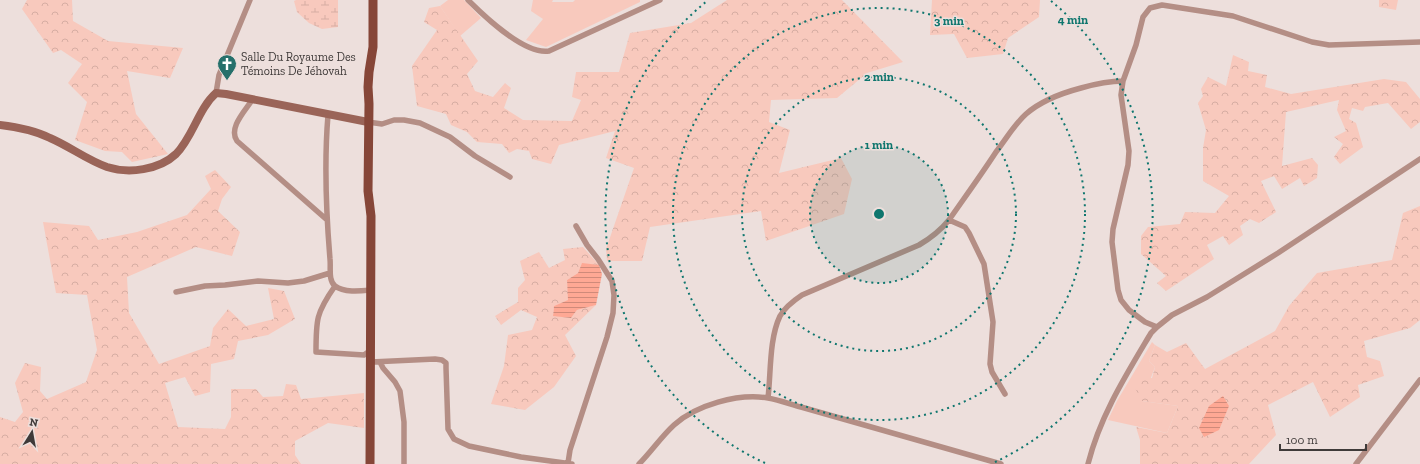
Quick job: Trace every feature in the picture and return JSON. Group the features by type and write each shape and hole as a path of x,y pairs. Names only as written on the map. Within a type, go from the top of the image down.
{"main road":[{"path":"370,464 376,362 372,349 371,216 368,191 368,72 373,47 373,0"},
{"path":"0,125 33,131 108,167 131,170 157,166 176,153 189,136 210,98 216,93 368,122"}],"street":[{"path":"216,93 219,75 250,0"},
{"path":"468,0 496,26 534,50 542,52 549,51 660,0"},
{"path":"1157,327 1145,322 1129,310 1122,300 1118,290 1114,267 1112,242 1113,229 1128,165 1129,151 1122,95 1123,81 1136,45 1143,17 1150,8 1162,5 1233,16 1312,42 1329,45 1420,42"},
{"path":"768,398 775,332 780,316 786,308 802,295 932,238 949,220 1013,128 1027,114 1045,102 1065,93 1101,83 1123,81"},
{"path":"252,100 236,124 234,136 237,141 326,219"},
{"path":"328,115 326,143 326,219 330,273 335,286 352,291 371,290"},
{"path":"368,122 382,124 399,120 420,123 450,137 476,156 510,176"},
{"path":"1088,464 1096,436 1118,388 1151,333 1157,327 1172,315 1207,297 1278,253 1420,160"},
{"path":"949,220 965,227 984,264 993,322 990,364 992,372 1005,394"},
{"path":"376,362 435,359 442,360 446,363 448,429 454,439 460,443 521,457 570,464 570,450 607,337 613,313 614,295 612,281 598,259 586,245 576,226"},
{"path":"176,292 205,286 258,281 288,283 304,281 330,273"},
{"path":"335,286 324,302 317,319 316,352 364,355 372,349"},
{"path":"376,362 395,382 400,391 404,422 404,464"},
{"path":"1356,464 1420,380"},
{"path":"639,464 673,426 690,414 705,406 723,401 754,398 768,398 1001,464"}],"green space":[{"path":"27,0 72,0 73,21 108,41 183,48 170,78 127,71 136,114 168,154 132,162 122,152 105,151 75,140 87,102 68,83 82,64 61,50 53,53 22,9"},
{"path":"338,0 338,27 322,29 309,23 297,12 294,1"},
{"path":"448,0 464,0 481,18 460,36 440,6"},
{"path":"533,0 573,2 575,0 640,0 640,2 546,47 526,40 543,19 531,11"},
{"path":"727,0 842,0 903,62 867,73 837,98 771,100 769,122 790,130 779,173 841,158 852,179 844,214 766,241 761,211 650,227 642,261 607,261 606,249 634,168 606,158 615,131 559,145 551,164 532,159 529,151 517,149 509,153 502,144 477,142 467,132 451,125 446,114 417,106 412,66 437,30 424,22 429,8 440,6 478,61 467,74 475,91 493,97 505,83 511,88 504,108 523,120 572,121 581,100 572,97 576,72 619,72 630,33 691,23"},
{"path":"932,0 1040,0 1039,17 1008,38 1003,54 967,58 954,34 930,35"},
{"path":"1379,0 1398,0 1396,10 1379,7"},
{"path":"1233,55 1249,62 1248,71 1267,75 1265,87 1291,94 1384,79 1406,82 1420,99 1420,122 1411,129 1388,103 1365,107 1363,111 1352,108 1349,119 1356,123 1363,147 1340,164 1334,157 1343,144 1334,137 1346,131 1337,110 1339,100 1286,112 1282,166 1312,158 1318,165 1317,178 1304,186 1300,178 1282,189 1274,176 1261,181 1276,212 1259,223 1250,219 1240,226 1243,235 1229,245 1223,236 1207,245 1214,259 1166,291 1157,283 1166,276 1141,254 1141,236 1148,227 1180,224 1185,212 1215,213 1229,196 1203,181 1203,148 1206,130 1198,103 1203,96 1201,89 1208,77 1226,86"},
{"path":"215,170 231,187 222,199 218,211 240,232 232,256 196,247 127,277 129,313 159,364 210,346 213,328 228,309 246,326 274,319 268,288 284,291 295,319 268,335 238,341 234,359 211,364 210,392 195,396 185,377 165,383 178,427 225,429 231,417 231,389 256,389 263,397 283,396 286,384 296,385 301,399 364,393 364,428 328,423 295,441 295,455 301,464 0,464 0,417 15,422 23,412 15,383 25,363 41,367 40,391 47,399 86,382 97,350 87,295 56,293 43,222 89,226 98,240 137,232 187,215 211,189 205,176"},
{"path":"1420,206 1420,320 1410,328 1364,341 1367,357 1380,361 1384,376 1358,385 1360,397 1330,417 1313,382 1268,405 1276,435 1249,464 1140,464 1140,440 1136,427 1167,433 1178,406 1142,401 1134,386 1140,378 1152,378 1155,367 1149,361 1155,345 1167,352 1186,343 1205,369 1275,331 1289,306 1317,273 1392,260 1403,213"},
{"path":"583,247 599,265 582,264 578,273 567,280 569,300 554,306 553,315 571,318 577,310 596,305 565,335 576,356 554,387 525,410 491,404 504,366 508,335 532,330 537,317 521,310 501,325 495,316 518,302 518,288 525,280 520,261 539,252 549,268 565,260 563,249"},
{"path":"1152,342 1155,345 1149,361 1155,367 1142,401 1178,406 1167,433 1108,420 1117,401"}],"shaded area":[{"path":"582,263 599,265 602,274 596,305 577,310 571,318 553,316 554,306 568,300 567,280 578,273"},
{"path":"1223,396 1229,406 1219,430 1204,437 1199,428 1209,406"}],"place":[{"name":"Salle Du Royaume Des Témoins De Jéhovah","path":"227,81"}]}
